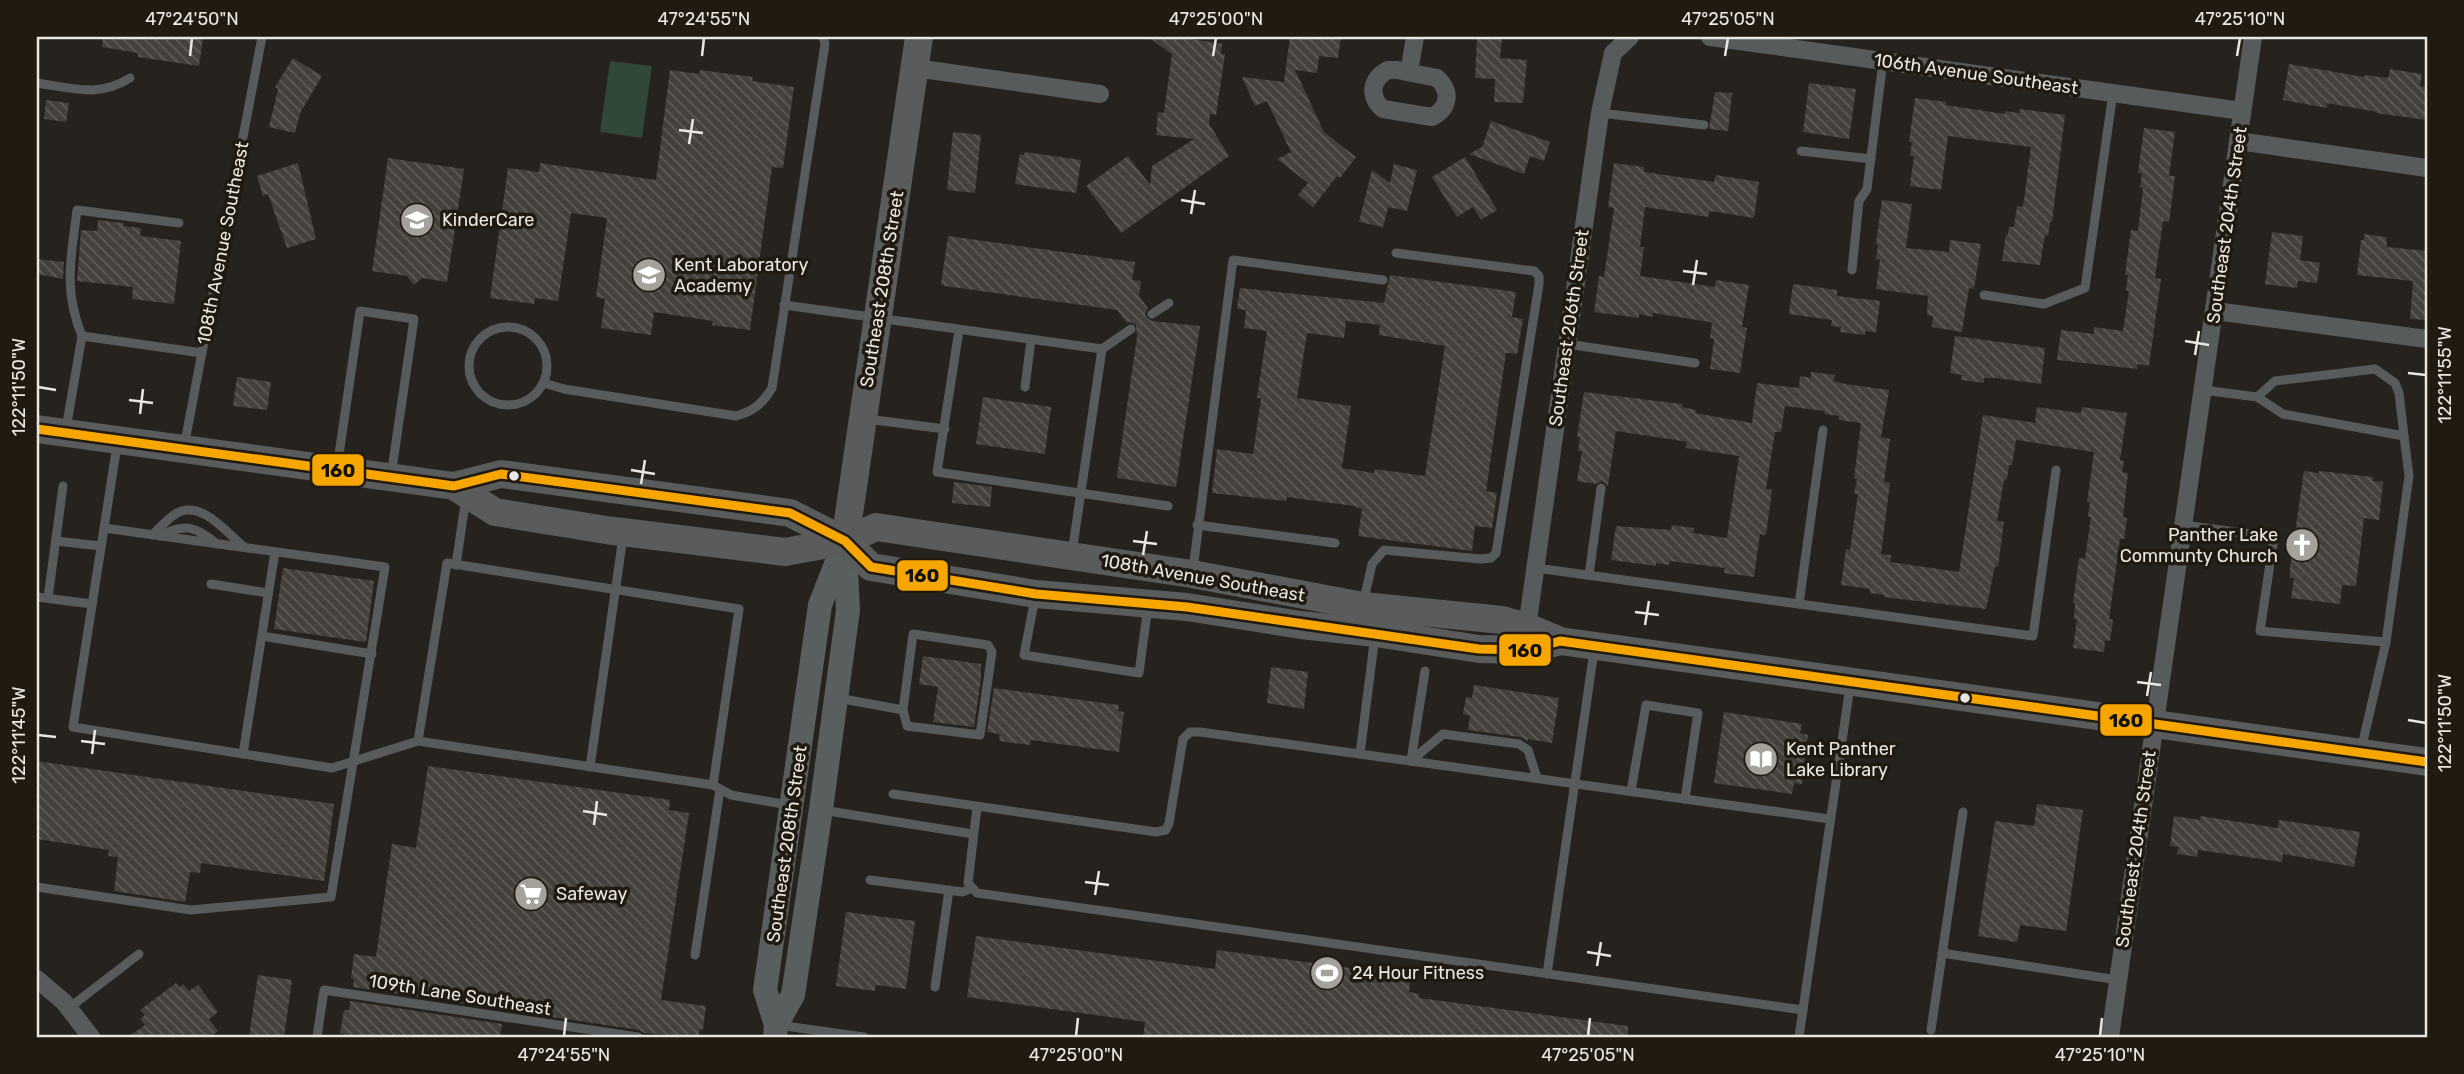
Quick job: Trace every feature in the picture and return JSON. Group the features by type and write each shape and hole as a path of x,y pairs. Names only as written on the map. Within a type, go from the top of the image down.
{"main road":[{"name":"Southeast 208th Street","path":"775,1031 793,995 821,809 848,610 845,541 919,37"},
{"name":"108th Avenue Southeast","path":"37,429 391,477 460,490 495,512 624,532 785,552 845,541 876,527 1192,574 1363,606 1445,612 1502,620 1560,641 2427,762"},
{"name":"108th Avenue Southeast","path":"460,490 502,474 790,513 845,541 871,567 1036,594 1187,607 1479,649 1529,650 1560,641"},
{"name":"Southeast 208th Street","path":"775,1031 765,990 820,605 845,541"}],"street":[{"path":"1409,72 1415,37"},
{"name":"Southeast 206th Street","path":"1527,627 1600,113 1613,53 1630,37"},
{"name":"106th Avenue Southeast","path":"1710,37 2242,111"},
{"name":"Southeast 204th Street","path":"2110,1037 2253,37"},
{"path":"915,68 1100,94"},
{"path":"2238,141 2427,168"},
{"path":"2215,311 2427,339"},
{"path":"37,979 69,1008 91,1037"}],"lane":[{"name":"108th Avenue Southeast","path":"184,449 262,37"},
{"path":"544,383 564,389 736,416 762,404 772,388 825,39"},
{"path":"1852,270 1859,201 1867,190 1882,61"},
{"path":"37,83 95,91 115,88 130,78"},
{"path":"1984,295 2045,304 2085,288 2113,93"},
{"path":"1600,113 1704,125"},
{"path":"1801,151 1871,159"},
{"path":"66,433 82,336 74,314 69,283 77,211 178,223"},
{"path":"1363,606 1372,564 1384,550 1481,559 1491,558 1496,553 1539,285 1539,276 1534,271 1396,253"},
{"path":"1192,574 1233,260 1383,280"},
{"path":"1152,314 1169,303"},
{"path":"784,305 1102,349 1131,329"},
{"path":"337,470 360,311 414,320 391,477"},
{"path":"509,327 530,334 544,351 547,373 544,383 529,400 519,404 507,406 486,399 472,382 469,371 473,349 487,333 498,328 509,327"},
{"path":"959,330 937,471 1168,506"},
{"path":"82,336 202,353"},
{"path":"1025,387 1031,340"},
{"path":"1567,344 1695,363"},
{"path":"1072,556 1102,349"},
{"path":"2257,397 2275,381 2375,369 2395,383 2399,393 2409,476 2386,642 2360,753"},
{"path":"2203,390 2257,397 2283,414 2404,436"},
{"path":"863,418 945,429"},
{"path":"1799,604 1823,430"},
{"path":"118,440 73,727 331,768 418,741 717,787 731,795 793,806"},
{"path":"1536,568 2033,636 2056,470"},
{"path":"48,598 64,486"},
{"path":"1589,575 1601,488"},
{"path":"456,565 460,490"},
{"path":"156,536 174,514 185,510 203,512 245,548"},
{"path":"2183,524 2274,537 2260,631 2386,642"},
{"path":"1197,525 1335,543"},
{"path":"37,887 191,910 331,897 385,567 104,528"},
{"path":"590,767 624,532"},
{"path":"56,541 101,546"},
{"path":"243,754 275,552"},
{"path":"418,741 447,563 739,609 695,956"},
{"path":"211,584 268,593"},
{"path":"1036,594 1024,655 1139,673 1149,604"},
{"path":"37,597 92,604"},
{"path":"1360,754 1376,633"},
{"path":"913,634 988,645 992,652 980,735 907,726 903,710 913,634"},
{"path":"262,636 372,654"},
{"path":"1547,974 1595,646"},
{"path":"1411,761 1425,671"},
{"path":"1799,1037 1850,681"},
{"path":"836,698 903,710"},
{"path":"1631,791 1646,705 1698,713 1685,799"},
{"path":"893,794 1156,832 1166,830 1183,739 1190,732 1830,819"},
{"path":"1411,761 1443,734 1519,744 1528,750 1537,778"},
{"path":"977,807 968,883 977,893 1802,1010"},
{"path":"821,809 973,834"},
{"path":"1931,1030 1964,812"},
{"path":"870,880 963,892 972,888"},
{"path":"935,987 949,890"},
{"path":"1942,953 2118,980"},
{"path":"69,1008 139,954"},
{"name":"109th Lane Southeast","path":"317,1037 324,990 638,1037"},
{"path":"775,1031 864,1037"}],"green space":[{"path":"610,61 652,66 642,138 600,132"}],"building":[{"path":"103,37 203,38 199,66 138,57 138,53 102,47"},
{"path":"1148,37 1179,37 1222,44 1221,54 1225,54 1216,115 1210,114 1209,124 1229,156 1121,233 1086,186 1128,156 1150,185 1152,166 1194,139 1156,135 1158,112 1164,113 1172,54"},
{"path":"1290,37 1341,37 1338,58 1319,56 1317,73 1295,70 1324,132 1356,157 1313,207 1298,195 1308,183 1277,159 1291,152 1267,101 1255,106 1242,77 1284,82"},
{"path":"1477,37 1502,37 1500,58 1527,60 1523,103 1494,102 1495,79 1475,78"},
{"path":"293,58 322,76 300,113 295,133 269,127 278,89 275,87"},
{"path":"2289,64 2364,77 2388,78 2390,69 2422,74 2420,86 2427,87 2427,120 2327,103 2327,108 2283,100"},
{"path":"670,70 699,74 700,70 753,77 752,81 794,87 783,168 772,167 750,330 654,312 651,335 601,328 605,299 596,297 607,218 571,213 558,301 535,298 534,304 490,298 508,168 539,172 540,163 656,180"},
{"path":"1809,83 1856,89 1849,139 1803,132"},
{"path":"1715,92 1732,93 1728,131 1709,129"},
{"path":"1915,98 2005,114 2005,111 2020,113 2020,109 2065,115 2052,222 2048,236 2045,235 2040,265 2002,261 2006,234 2008,235 2009,227 2014,227 2017,206 2023,207 2031,147 1948,136 1941,190 1910,186 1914,156 1910,156 1912,142 1909,142"},
{"path":"46,100 69,103 66,122 44,119"},
{"path":"1491,121 1550,142 1544,161 1530,156 1524,174 1469,154 1482,147"},
{"path":"2144,128 2175,132 2169,176 2175,176 2169,222 2163,221 2155,278 2161,279 2149,366 2137,364 2137,369 2057,360 2061,330 2094,334 2094,327 2123,331 2129,291 2126,290 2128,275 2125,275 2131,230 2138,231 2143,188 2140,187 2142,173 2138,173"},
{"path":"953,132 981,135 975,193 947,190"},
{"path":"1025,152 1081,160 1076,193 1015,184 1020,154 1024,155"},
{"path":"1465,157 1497,210 1481,220 1473,207 1457,217 1432,177"},
{"name":"KinderCare","path":"388,158 464,169 447,282 422,278 414,285 407,276 372,271"},
{"path":"298,163 316,239 287,248 268,194 263,196 257,176"},
{"path":"1614,163 1644,167 1644,172 1714,182 1716,175 1759,182 1754,218 1710,211 1708,217 1645,207 1640,247 1644,247 1640,276 1715,287 1716,280 1749,285 1742,327 1747,328 1740,373 1710,369 1714,339 1710,338 1710,322 1653,313 1653,317 1639,314 1639,318 1594,312 1599,276 1604,277 1614,208 1608,207"},
{"path":"1394,164 1417,170 1407,211 1388,207 1383,227 1359,222 1372,170 1390,183"},
{"path":"1882,200 1912,204 1906,248 1949,252 1950,240 1981,244 1974,289 1969,288 1962,332 1932,327 1933,316 1927,315 1928,296 1876,289 1880,260 1876,259 1876,244"},
{"path":"98,220 141,228 140,236 181,241 174,304 132,299 133,287 77,281 81,230 97,231"},
{"path":"2272,232 2303,236 2300,260 2320,263 2317,283 2298,281 2297,288 2265,284"},
{"path":"2364,234 2386,237 2387,247 2427,251 2427,320 2410,319 2413,281 2357,275"},
{"path":"948,236 1135,262 1132,280 1141,281 1139,296 1148,308 1145,314 1147,318 1152,321 1200,326 1176,487 1118,478 1117,475 1137,337 1136,325 1127,323 1117,310 945,286 941,284"},
{"path":"37,259 64,262 63,279 37,274"},
{"path":"1390,275 1516,292 1512,317 1523,319 1517,354 1506,353 1486,491 1497,493 1492,528 1475,526 1472,551 1358,536 1362,509 1354,506 1287,497 1286,501 1212,493 1217,449 1253,454 1261,398 1257,398 1267,331 1244,328 1246,310 1237,309 1240,288 1384,303","holes":["1346,321 1380,325 1379,335 1445,346 1425,476 1375,469 1374,473 1342,468 1351,406 1297,398 1307,333 1344,338"]},
{"path":"1793,284 1837,290 1837,296 1880,301 1876,332 1865,331 1865,335 1840,332 1841,327 1831,326 1832,320 1789,314"},
{"path":"1955,336 2045,348 2041,384 1996,378 1984,378 1984,383 1961,380 1962,375 1950,373"},
{"path":"1811,372 1835,375 1834,381 1845,384 1889,390 1881,437 1890,439 1884,482 1890,483 1881,554 1891,555 1890,562 1959,572 1983,415 2035,423 2037,407 2081,413 2082,407 2127,413 2120,460 2124,461 2122,472 2128,473 2123,517 2127,518 2124,539 2120,539 2109,619 2113,620 2110,641 2105,640 2104,652 2073,648 2077,619 2074,619 2073,603 2079,558 2085,559 2091,517 2088,517 2090,502 2087,502 2094,452 2016,440 2012,465 2009,465 2007,479 2004,480 1997,521 2004,522 1998,567 1995,566 1986,609 1883,597 1884,595 1870,593 1870,589 1841,585 1846,549 1850,550 1858,494 1854,494 1857,479 1854,478 1861,423 1839,420 1839,416 1825,414 1824,411 1785,406 1781,432 1775,432 1766,489 1772,490 1766,535 1760,534 1754,577 1724,573 1725,568 1670,561 1669,565 1656,563 1656,566 1611,560 1616,526 1671,530 1672,525 1694,528 1693,533 1727,538 1739,456 1686,448 1687,442 1616,431 1608,486 1603,481 1595,484 1577,481 1582,451 1578,451 1580,437 1577,437 1584,392 1682,404 1682,407 1696,410 1695,413 1752,423 1757,383 1799,388 1800,376 1811,378"},
{"path":"237,377 271,382 267,410 233,406"},
{"path":"983,397 1051,407 1045,454 976,444"},
{"path":"2304,471 2373,477 2373,481 2383,482 2379,520 2364,518 2356,586 2342,585 2340,604 2291,598 2294,578 2290,578 2290,567"},
{"path":"954,482 992,487 990,507 952,503"},
{"path":"283,568 374,581 366,642 274,629"},
{"path":"923,656 981,664 974,727 933,722 938,687 919,684"},
{"path":"1271,667 1308,672 1304,709 1267,703"},
{"path":"1474,685 1559,698 1552,743 1468,730 1470,716 1463,714 1466,697 1472,698"},
{"path":"994,688 1119,705 1118,711 1124,712 1119,752 1031,740 1030,745 1000,741 999,734 987,732"},
{"name":"Kent Panther Lake Library","path":"1724,712 1802,724 1800,733 1808,735 1802,784 1794,783 1792,794 1714,783"},
{"path":"37,761 334,804 324,881 201,863 200,873 190,872 185,902 114,891 118,857 108,856 109,850 37,839"},
{"name":"Safeway","path":"428,766 670,800 669,810 689,813 661,1000 706,1006 703,1030 700,1029 699,1037 644,1033 639,1030 353,987 354,979 351,978 354,954 376,957 392,844 416,848"},
{"path":"2037,804 2083,810 2066,931 2020,925 2017,942 1978,936 1995,821 2034,826"},
{"path":"2174,816 2200,820 2201,816 2278,828 2279,820 2360,832 2354,867 2283,854 2282,862 2198,850 2197,857 2177,854 2179,847 2170,846"},
{"path":"846,912 915,921 906,989 876,985 875,991 836,986"},
{"path":"976,936 1215,969 1217,950 1411,977 1409,992 1419,994 1419,998 1628,1026 1628,1037 1143,1037 1145,1022 967,997"},
{"path":"258,975 292,980 284,1037 249,1037"},
{"path":"176,983 179,987 183,984 189,991 198,985 218,1012 209,1019 218,1031 209,1037 128,1037 145,1025 140,1019 145,1015 140,1010"},
{"path":"350,1001 502,1024 500,1037 343,1037 344,1034 340,1033 344,1010 349,1010"}],"transit line":[{"name":"160","path":"37,429 454,486 501,474 790,513 845,541 871,567 1036,594 1187,607 1479,649 1529,650 1560,641 2427,762"}],"place":[{"name":"KinderCare","path":"417,220"},
{"name":"Kent Laboratory Academy","path":"649,275"},
{"name":"Panther Lake Communty Church","path":"2302,545"},
{"name":"Kent Panther Lake Library","path":"1761,759"},
{"name":"Safeway","path":"531,894"},
{"name":"24 Hour Fitness","path":"1327,973"}]}
